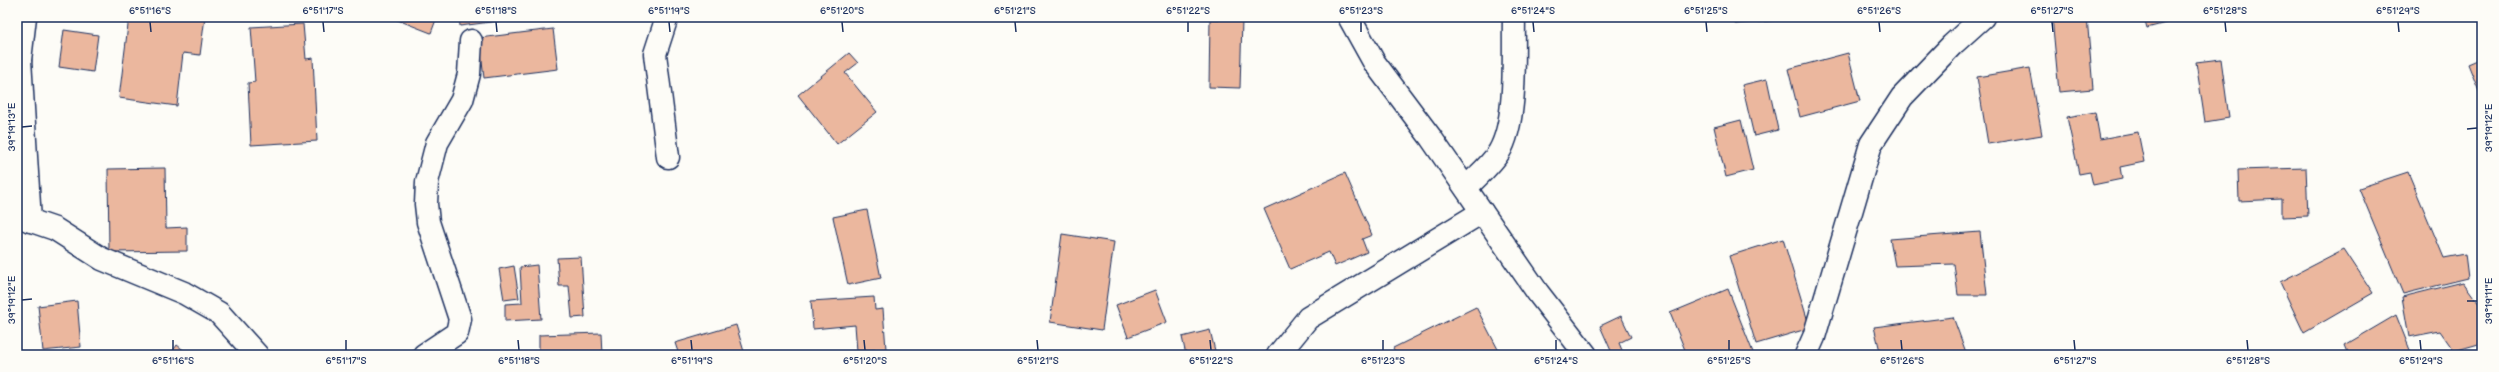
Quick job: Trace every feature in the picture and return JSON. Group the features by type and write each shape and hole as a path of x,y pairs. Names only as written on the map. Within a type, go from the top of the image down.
{"street":[{"path":"25,17 19,62 24,218 55,229 102,259 184,293 219,313 257,355"},
{"path":"667,17 655,54 668,157"},
{"path":"1349,17 1374,62 1466,188 1538,293 1586,355"},
{"path":"1466,188 1499,152 1507,128 1513,95 1514,17"},
{"path":"1806,355 1814,337 1871,144 1902,97 1952,45 1984,17"},
{"path":"424,355 457,333 460,319 428,222 427,189 437,143 462,100 469,74 471,40"},
{"path":"1278,355 1308,318 1482,212"}],"building":[{"path":"129,17 205,17 200,55 183,53 177,106 119,98"},
{"path":"390,17 437,17 431,33"},
{"path":"459,17 506,17 506,20 460,26"},
{"path":"1735,17 1790,17 1790,19 1735,24"},
{"path":"2052,17 2087,17 2093,89 2059,92"},
{"path":"2144,17 2188,17 2147,28"},
{"path":"1210,19 1242,20 1240,88 1209,87"},
{"path":"303,24 306,59 313,58 317,141 251,145 248,83 255,82 251,27"},
{"path":"553,29 558,69 484,78 479,38"},
{"path":"64,30 98,35 93,72 59,67"},
{"path":"849,53 858,63 845,73 877,112 837,144 798,95"},
{"path":"1848,53 1860,101 1800,117 1788,69"},
{"path":"2482,58 2482,99 2468,64"},
{"path":"2221,59 2229,118 2205,122 2196,62"},
{"path":"2030,68 2042,135 1988,144 1977,77"},
{"path":"1767,79 1778,130 1754,136 1742,85"},
{"path":"2095,112 2100,139 2138,132 2144,162 2120,167 2122,179 2093,185 2090,172 2079,174 2067,117"},
{"path":"1741,120 1753,170 1726,177 1714,127"},
{"path":"165,168 166,228 187,227 187,251 109,252 108,169"},
{"path":"2306,168 2308,216 2282,217 2282,199 2239,201 2238,170"},
{"path":"2408,172 2444,258 2465,254 2468,278 2403,294 2359,188"},
{"path":"1345,173 1372,235 1362,239 1367,252 1335,266 1329,252 1290,269 1264,209"},
{"path":"867,210 881,278 848,285 833,217"},
{"path":"1980,232 1987,295 1958,295 1954,264 1895,266 1890,239"},
{"path":"1062,234 1114,242 1102,330 1050,322"},
{"path":"1783,239 1810,328 1756,344 1729,256"},
{"path":"2344,249 2373,293 2304,333 2280,282"},
{"path":"581,257 585,317 572,318 569,286 559,286 557,258"},
{"path":"537,265 541,319 505,321 505,304 522,303 520,267"},
{"path":"514,266 519,298 504,300 499,269"},
{"path":"2463,282 2482,308 2482,327 2479,330 2482,343 2454,351 2440,331 2409,337 2402,297"},
{"path":"1728,289 1754,355 1687,355 1670,313"},
{"path":"1155,290 1167,322 1128,337 1116,305"},
{"path":"874,297 875,310 883,309 886,349 857,351 855,325 813,329 811,301"},
{"path":"77,301 81,347 43,351 38,306"},
{"path":"1476,307 1501,355 1397,355 1393,348"},
{"path":"2396,315 2412,355 2349,355 2345,345"},
{"path":"1621,316 1631,337 1619,343 1624,355 1609,355 1612,353 1600,326"},
{"path":"1953,317 1967,355 1881,355 1874,327"},
{"path":"736,325 745,355 679,355 675,343"},
{"path":"1210,330 1216,355 1186,355 1182,337"},
{"path":"601,333 602,355 539,355 539,335"},
{"path":"177,345 190,355 170,355"}]}
